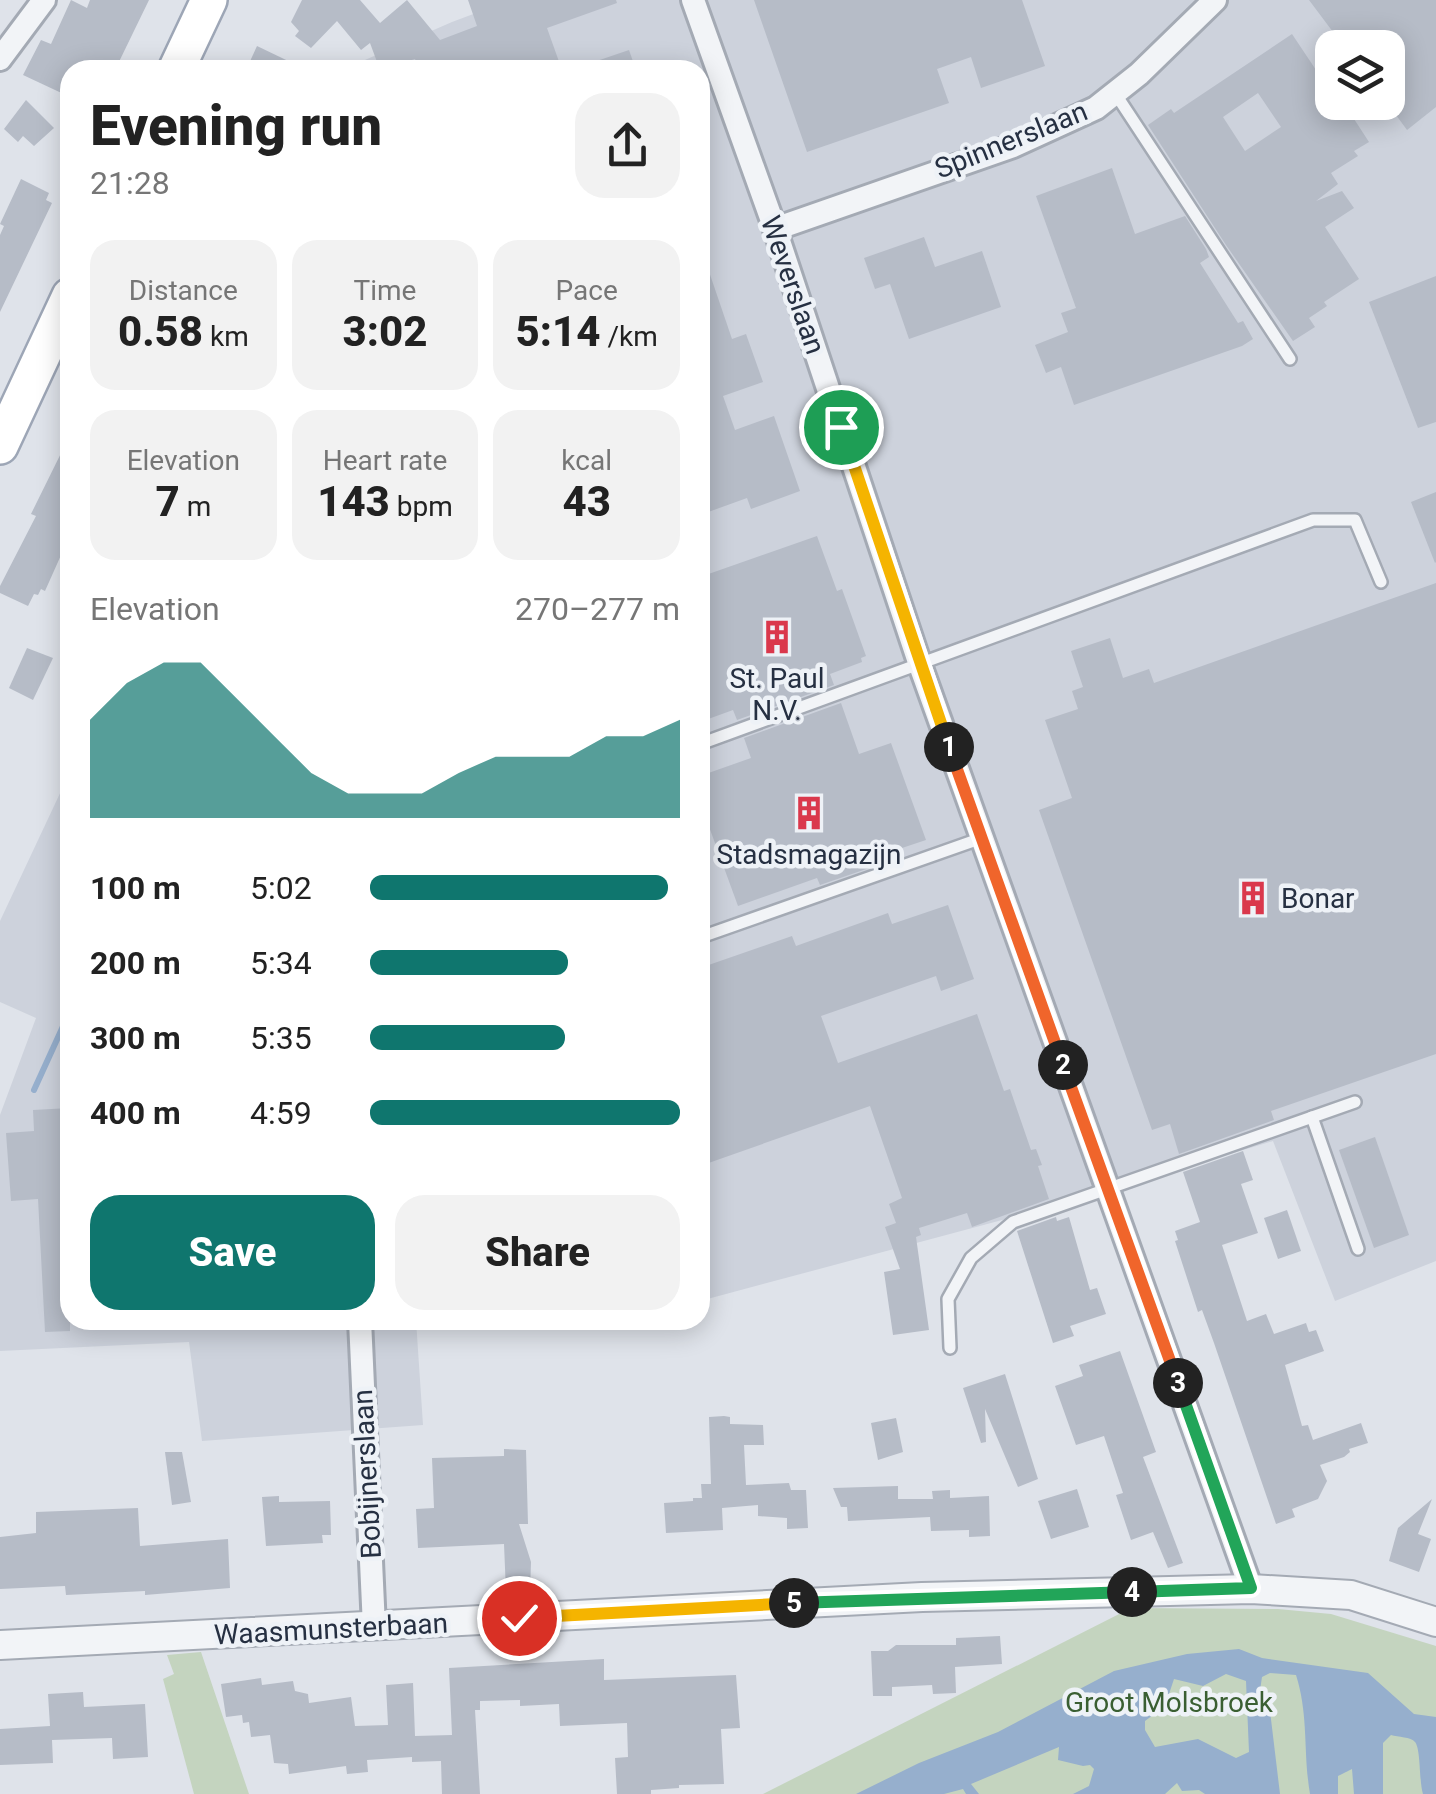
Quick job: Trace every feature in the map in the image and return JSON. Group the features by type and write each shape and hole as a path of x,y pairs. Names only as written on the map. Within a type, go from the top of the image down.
{"main road":[{"path":"181,60 209,0"},
{"path":"0,446 60,317"}],"street":[{"path":"0,59 44,0"},
{"name":"Weverslaan","path":"693,0 920,666 1251,1588"},
{"name":"Spinnerslaan","path":"774,230 1013,146 1096,108 1216,0"},
{"name":"Bobijnerslaan","path":"360,1330 374,1627"},
{"name":"Waasmunsterbaan","path":"0,1645 922,1597 1251,1588 1351,1595 1436,1622"}],"lane":[{"path":"1114,93 1290,359"},
{"path":"710,740 1313,520 1354,520 1381,582"},
{"path":"710,934 982,838"},
{"path":"950,1348 948,1300 971,1258 1013,1222 1355,1102"},
{"path":"1312,1117 1358,1249"}],"shaded area":[{"path":"511,0 1436,0 1436,1261 1335,1301 1273,1141 1095,1195 710,1298 710,60 365,60"},
{"path":"60,793 60,1330 417,1330 423,1425 202,1441 189,1342 0,1351 0,1115 36,1018 0,1002 0,921"}],"green space":[{"name":"Groot Molsbroek","path":"1131,1608 1278,1609 1331,1614 1436,1646 1436,1794 763,1794"},
{"path":"201,1652 249,1794 194,1794 163,1679 174,1674 167,1655"}],"water":[{"path":"1239,1649 1262,1658 1368,1673 1414,1714 1436,1717 1436,1794 1423,1794 1415,1742 1391,1735 1383,1743 1383,1794 1354,1794 1352,1769 1338,1776 1338,1794 1310,1794 1303,1705 1296,1675 1270,1673 1262,1677 1259,1697 1270,1711 1280,1794 1205,1794 1199,1790 1182,1791 1177,1783 1165,1794 1073,1794 1089,1786 1094,1769 1058,1760 1059,1747 971,1784 979,1794 966,1794 963,1789 944,1794 856,1794 919,1763 998,1732 1114,1671 1187,1654","holes":["1226,1674 1246,1681 1249,1752 1236,1758 1198,1739 1155,1747 1145,1730 1145,1721 1165,1706 1174,1679 1203,1686"]}],"building":[{"path":"71,0 87,8 90,0 149,0 120,60 60,60 60,92 23,75 41,40 51,44"},
{"path":"302,0 360,0 380,23 407,0 440,40 477,26 468,0 617,3 547,28 558,60 376,60 370,43 361,50 337,21 311,48 295,36 299,31 291,22"},
{"path":"754,0 1022,0 1045,66 981,88 971,57 937,69 949,103 807,152"},
{"path":"1309,0 1436,0 1436,107 1407,130 1400,120 1405,120 1405,30 1332,30"},
{"path":"1292,34 1315,68 1315,120 1355,120 1369,142 1354,151 1358,156 1331,173 1338,184 1316,201 1342,191 1354,208 1325,227 1359,279 1324,302 1327,306 1309,318 1315,327 1293,341 1148,125 1171,109 1174,113","holes":["1258,93 1281,127 1245,151 1223,117"]},
{"path":"257,46 286,60 251,60"},
{"path":"629,50 632,60 600,60"},
{"path":"26,100 54,128 34,146 23,136 18,142 4,129"},
{"path":"1112,168 1135,234 1185,216 1209,257 1200,263 1238,323 1243,321 1253,339 1074,405 1061,367 1046,373 1035,345 1068,332 1061,313 1076,308 1036,196"},
{"path":"21,179 49,193 46,200 52,203 0,312 0,235 4,226 0,224"},
{"path":"924,237 935,267 982,251 1001,307 909,339 890,284 875,289 864,258"},
{"path":"710,275 732,339 746,334 763,382 723,396 735,430 774,416 800,491 751,509 747,498 710,511"},
{"path":"1436,276 1436,422 1418,428 1369,302"},
{"path":"60,455 60,557 45,591 34,594 28,606 0,593 0,586 36,516 31,514"},
{"path":"1436,492 1436,562 1435,563 1411,502"},
{"name":"St. Paul N.V.","path":"817,536 837,591 842,589 866,656 861,658 862,662 830,674 834,685 737,720 733,710 710,718 710,573"},
{"name":"Bonar","path":"1436,583 1436,1054 1271,1111 1274,1120 1179,1154 1170,1124 1152,1130 1039,810 1072,798 1045,720 1078,709 1072,691 1083,687 1071,651 1110,638 1123,678 1149,669 1154,683"},
{"path":"27,648 53,658 33,700 9,688"},
{"name":"Stadsmagazijn","path":"841,703 859,754 891,743 926,840 872,858 875,866 820,885 817,878 738,906 710,829 710,772 751,758 744,738"},
{"path":"948,905 974,979 941,991 936,976 821,1016 838,1063 977,1014 1004,1091 1010,1089 1031,1150 1036,1149 1049,1199 972,1227 967,1213 919,1228 921,1235 916,1237 929,1330 893,1335 884,1272 900,1269 885,1227 896,1223 889,1204 902,1198 870,1106 710,1162 710,965 792,936 796,946 888,913 892,924"},
{"path":"60,1109 60,1330 70,1331 45,1332 38,1199 11,1201 6,1133 34,1131 33,1110"},
{"path":"1375,1137 1409,1235 1374,1248 1339,1150"},
{"path":"1243,1151 1253,1180 1241,1184 1258,1233 1222,1245 1247,1321 1266,1314 1274,1334 1306,1323 1309,1332 1316,1330 1324,1351 1285,1365 1302,1426 1308,1425 1313,1440 1361,1423 1368,1443 1320,1465 1327,1481 1318,1499 1292,1509 1295,1517 1276,1524 1175,1241 1175,1231 1200,1222 1183,1172"},
{"path":"1287,1210 1301,1251 1278,1259 1264,1218"},
{"path":"1056,1217 1057,1221 1069,1217 1090,1290 1097,1288 1106,1314 1070,1326 1074,1336 1053,1343 1017,1231"},
{"path":"1120,1351 1156,1452 1143,1457 1183,1563 1168,1568 1153,1532 1131,1540 1116,1495 1123,1493 1104,1436 1076,1445 1055,1386 1083,1376 1079,1365"},
{"path":"1005,1374 1038,1479 1018,1487 985,1409 986,1442 981,1443 963,1388"},
{"path":"709,1417 730,1417 730,1424 763,1425 764,1445 744,1445 746,1485 789,1483 791,1490 806,1490 808,1528 787,1529 787,1518 758,1516 758,1505 722,1508 723,1530 666,1533 664,1503 702,1498 701,1484 711,1484"},
{"path":"896,1418 903,1452 878,1460 871,1423"},
{"path":"504,1449 526,1450 528,1524 519,1524 531,1562 530,1593 506,1592 504,1544 418,1548 416,1509 434,1508 432,1458 504,1456"},
{"path":"165,1452 182,1452 191,1502 172,1505"},
{"path":"898,1486 898,1499 933,1499 932,1491 950,1490 950,1498 989,1496 990,1536 969,1537 969,1530 931,1531 930,1517 848,1521 847,1507 841,1507 833,1488"},
{"path":"1077,1489 1089,1527 1051,1539 1038,1501"},
{"path":"279,1496 279,1502 330,1501 331,1535 322,1535 323,1543 266,1546 262,1497"},
{"path":"1432,1499 1418,1534 1431,1539 1419,1572 1389,1561 1398,1528"},
{"path":"138,1508 140,1546 228,1539 230,1588 145,1595 145,1591 66,1595 65,1586 0,1589 0,1537 36,1533 36,1512"},
{"path":"1000,1636 1002,1664 955,1667 956,1693 933,1694 932,1685 892,1687 892,1696 873,1696 871,1651 888,1651 896,1645 956,1645 956,1638"},
{"path":"604,1659 604,1680 736,1675 740,1728 721,1729 724,1784 679,1785 651,1790 651,1794 617,1794 615,1758 628,1757 627,1723 560,1726 559,1704 520,1706 520,1700 480,1701 480,1710 475,1710 480,1794 442,1794 441,1761 412,1762 412,1757 367,1760 368,1772 347,1774 346,1766 289,1774 288,1764 274,1763 270,1735 251,1737 249,1722 243,1723 242,1715 226,1717 221,1684 261,1678 262,1685 293,1681 295,1691 308,1694 309,1703 351,1697 355,1726 388,1725 386,1685 413,1683 415,1736 452,1735 449,1668"},
{"path":"83,1692 84,1707 145,1704 148,1757 113,1759 112,1738 52,1740 53,1763 0,1765 0,1729 50,1726 48,1694"}],"waterway":[{"path":"34,1090 60,1033"}],"place":[{"name":"St. Paul N.V.","path":"777,637"},
{"name":"Stadsmagazijn","path":"809,813"},
{"name":"Bonar","path":"1253,898"}],"route":[{"path":"519,1618 922,1597 1251,1588 920,666 841,427"}]}
